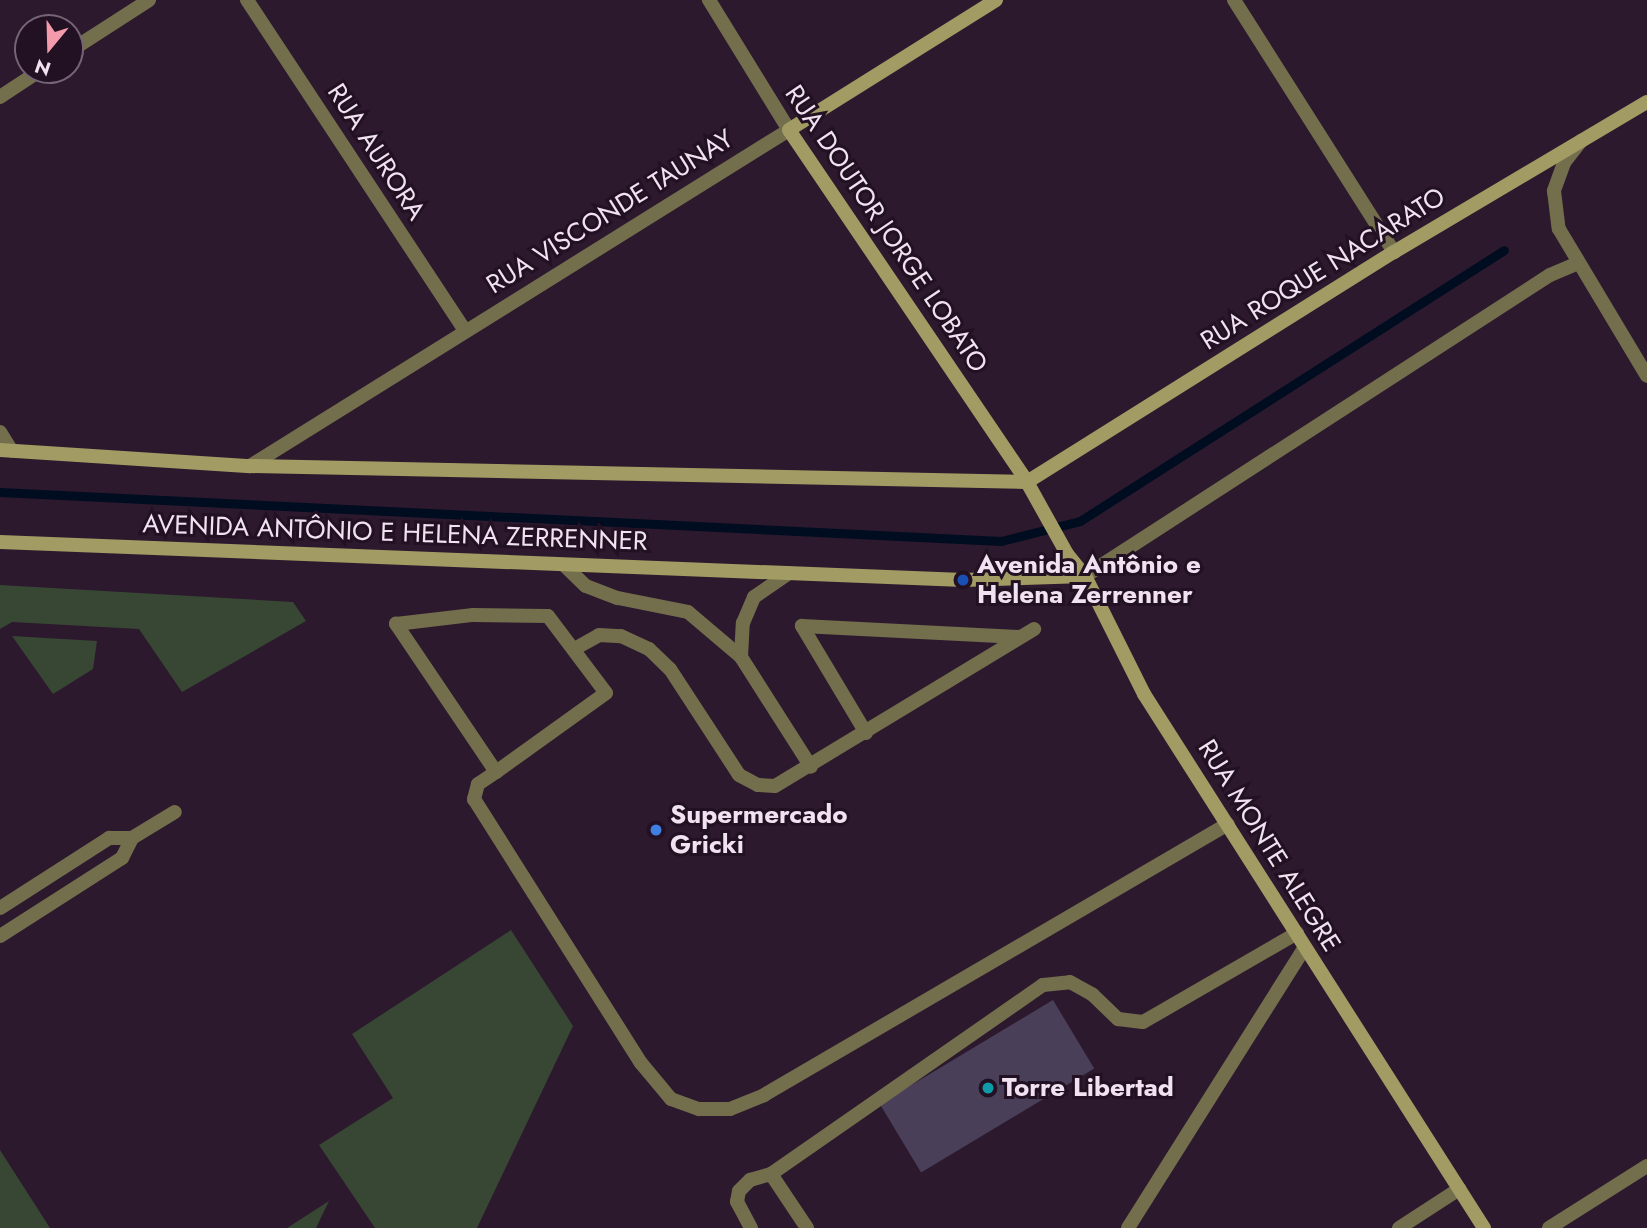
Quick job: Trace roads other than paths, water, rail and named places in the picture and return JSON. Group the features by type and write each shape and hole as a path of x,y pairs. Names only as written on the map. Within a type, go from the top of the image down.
{"street":[{"path":"84,42 149,0"},
{"name":"RUA AURORA","path":"247,0 465,331"},
{"name":"RUA DOUTOR JORGE LOBATO","path":"709,0 789,130 1027,482"},
{"name":"RUA VISCONDE TAUNAY","path":"250,466 996,0"},
{"path":"1234,0 1394,253"},
{"path":"0,97 20,84"},
{"name":"RUA ROQUE NACARATO","path":"1027,482 1394,253 1647,102"},
{"path":"1582,140 1564,163 1553,191 1559,229 1647,376"},
{"path":"1086,576 1550,275 1578,263"},
{"path":"0,432 6,451 250,466 1027,482"},
{"name":"RUA MONTE ALEGRE","path":"1027,482 1067,554 1086,576 1144,694 1484,1228"},
{"name":"AVENIDA ANTÔNIO E HELENA ZERRENNER","path":"0,542 963,580 1086,576"},
{"path":"565,565 586,586 618,598 688,612 741,657 811,767"},
{"path":"741,657 743,622 754,597 789,573"},
{"path":"496,772 396,624 473,615 548,616 576,648 606,693 496,772 478,784 474,799 641,1063 671,1099 699,1109 730,1109 764,1095 1228,824"},
{"path":"866,733 802,626 1020,637"},
{"path":"576,648 599,635 621,636 649,649 670,669 739,775 758,785 775,786 811,767 1034,629"},
{"path":"0,908 109,838 132,838 175,812"},
{"path":"0,936 122,858 132,838"},
{"path":"751,1228 737,1202 739,1191 750,1180 771,1174 1043,985 1070,982 1093,995 1118,1019 1143,1022 1297,933"},
{"path":"1128,1228 1304,948"},
{"path":"1549,1228 1647,1166"},
{"path":"771,1174 807,1228"},
{"path":"1399,1228 1459,1189"}],"waterway":[{"path":"0,492 1001,541 1080,521 1504,250"}],"place":[{"name":"Avenida Antônio e Helena Zerrenner","path":"963,580"},
{"name":"Supermercado Gricki","path":"656,830"},
{"name":"Torre Libertad","path":"988,1088"}]}
